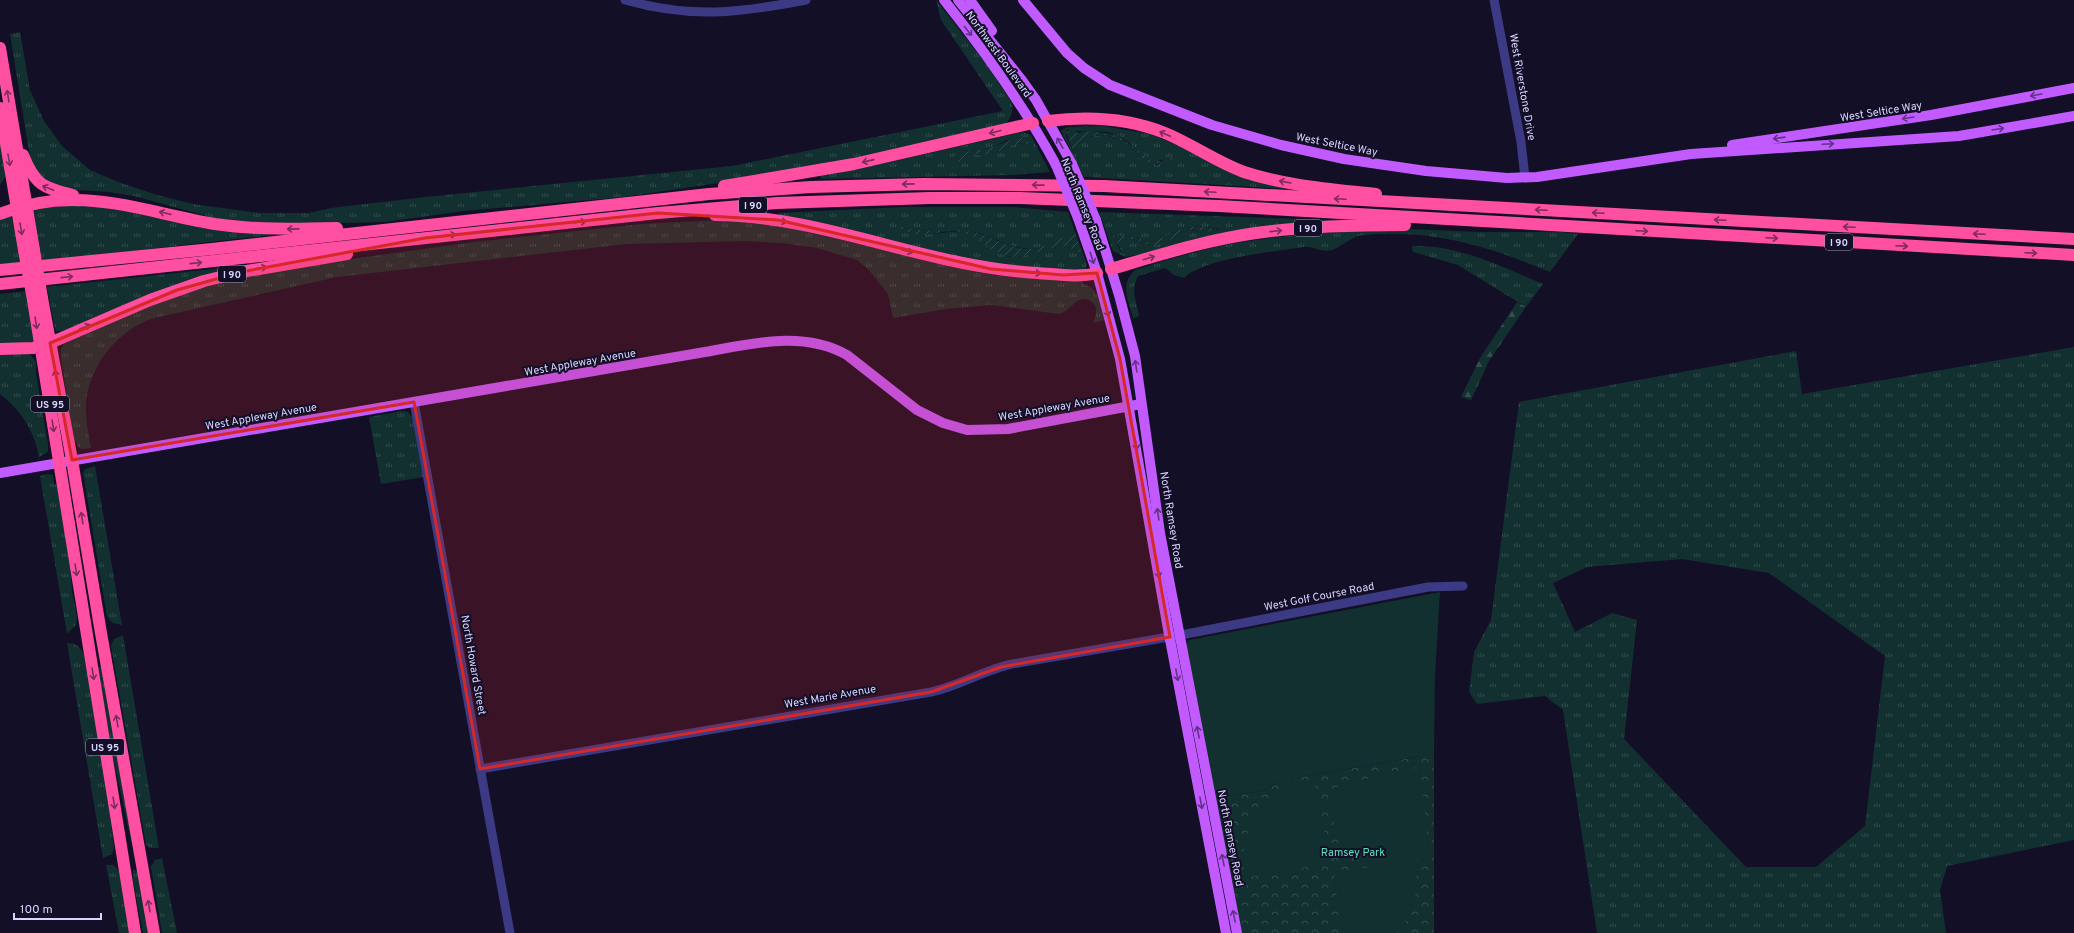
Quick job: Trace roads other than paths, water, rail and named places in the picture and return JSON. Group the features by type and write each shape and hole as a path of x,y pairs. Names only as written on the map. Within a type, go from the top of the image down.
{"highway":[{"name":"US 95","path":"0,48 15,134 22,206 37,299 45,344 72,460 154,933"},
{"name":"US 95","path":"0,108 22,206"},
{"path":"1048,121 1102,119 1126,122 1166,134 1242,171 1267,179 1304,186 1432,200 1476,207"},
{"name":"I 90","path":"652,200 854,164 1033,123"},
{"path":"15,134 30,172 38,183 51,190 100,202"},
{"name":"I 90","path":"0,270 212,249 652,200 804,188 924,184 1104,186 2074,239"},
{"name":"I 90","path":"0,284 658,213 828,200 930,198 1020,198 1219,206 2074,255"},
{"path":"0,214 22,206 61,200 100,202 144,208 186,219 264,229 444,223"},
{"path":"658,213 733,215 778,220 945,260 991,269 1063,275 1089,275 1097,273"},
{"name":"I 90","path":"1111,269 1203,243 1256,233 1316,227 1510,223"},
{"name":"I 90","path":"45,344 150,300 223,276 360,252 425,238"},
{"name":"US 95","path":"45,344 59,463 135,933"},
{"path":"0,349 45,344"},
{"path":"83,612 90,625 101,633"},
{"path":"87,636 96,640 106,661"},
{"path":"119,831 131,853 141,856"},
{"path":"123,859 140,868 145,879"}],"main road":[{"name":"Northwest Boulevard","path":"944,0 986,53 1033,123"},
{"name":"Northwest Boulevard","path":"958,0 1021,79 1048,121"},
{"path":"970,0 1021,79"},
{"name":"West Seltice Way","path":"1023,0 1067,53 1101,80 1157,105 1212,125 1280,145 1344,159 1426,171 1508,178 1525,178 1660,159 1691,154 1728,145 1924,116 2074,88"},
{"name":"West Seltice Way","path":"1691,154 1959,136 2074,116"},
{"path":"1033,123 1048,121"},
{"name":"North Ramsey Road","path":"1048,121 1072,164 1096,220 1135,356 1175,636 1226,933"},
{"name":"North Ramsey Road","path":"1033,123 1056,165 1078,218 1097,273 1120,359 1175,636 1237,933"},
{"path":"1097,273 1111,269"},
{"name":"West Appleway Avenue","path":"0,473 753,344 801,340 835,348 847,355 917,410 955,428 983,431 1008,429 1141,404"}],"street":[{"path":"625,0 660,9 707,14 740,11 806,0"},
{"name":"West Riverstone Drive","path":"1494,0 1519,129 1525,178"},
{"name":"North Howard Street","path":"414,402 510,933"},
{"name":"West Golf Course Road","path":"1175,636 1428,587 1463,586"},
{"name":"West Marie Avenue","path":"480,769 931,692 1001,667 1175,636"}],"park label":[{"name":"Ramsey Park","path":"1353,852"}]}
